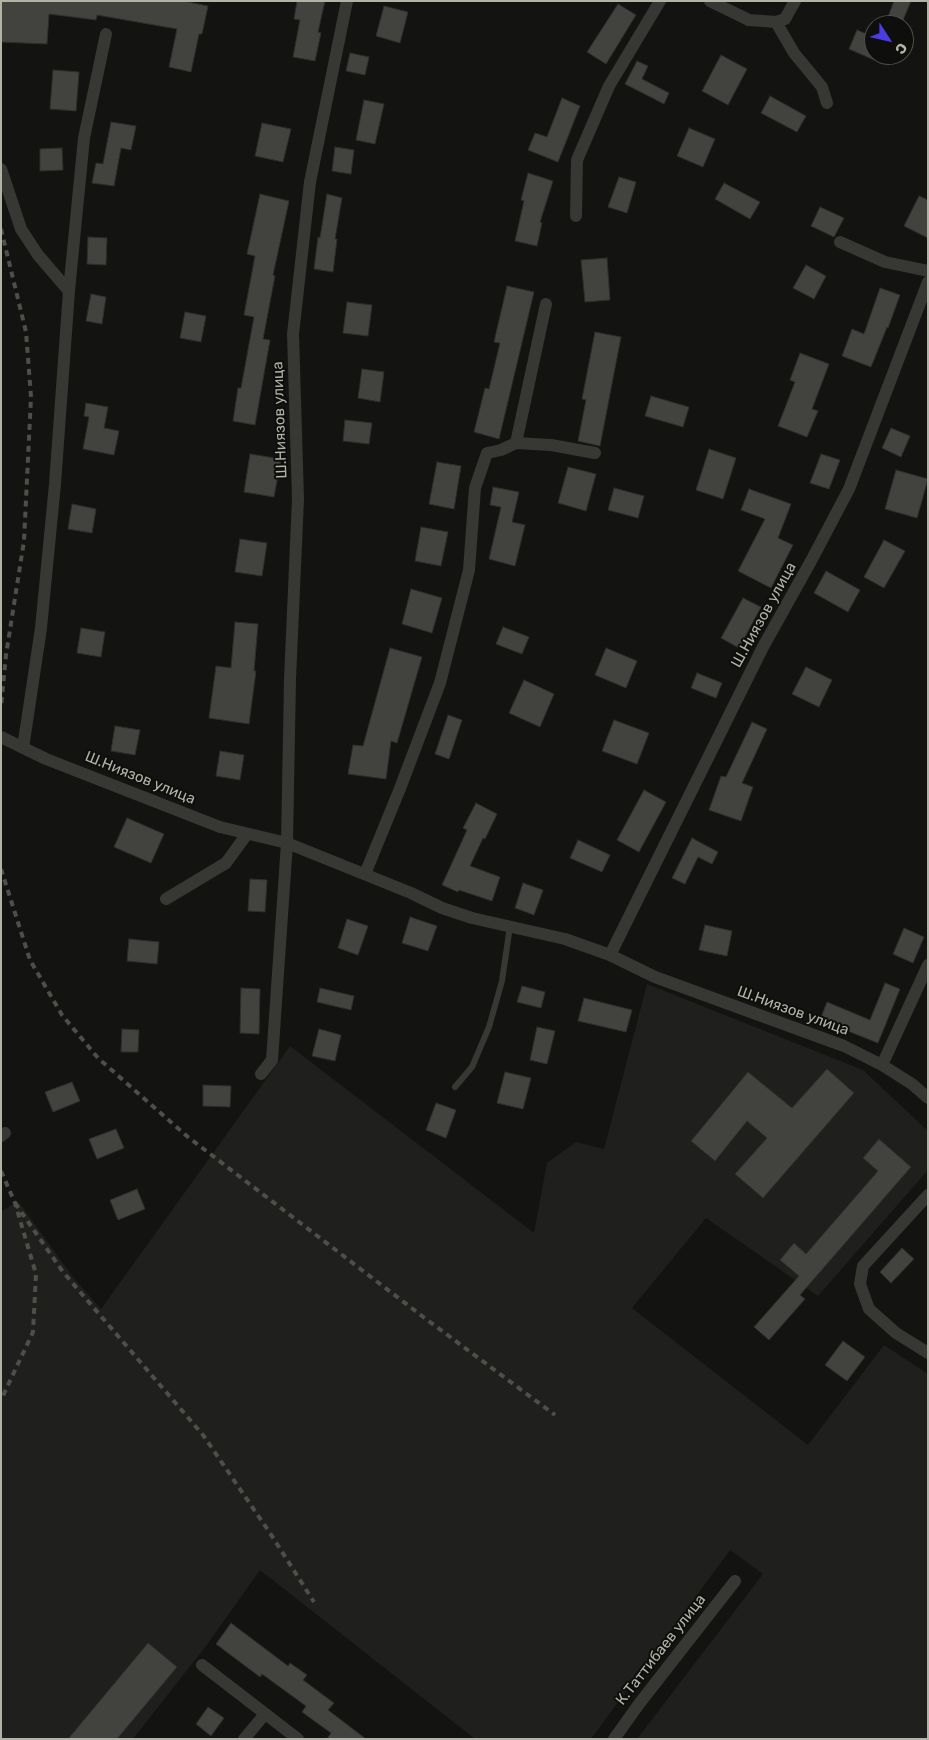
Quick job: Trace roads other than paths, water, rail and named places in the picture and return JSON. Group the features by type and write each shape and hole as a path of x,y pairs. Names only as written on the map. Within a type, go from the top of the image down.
{"street":[{"name":"Ш.Ниязов улица","path":"261,1074 272,1060 287,843 290,679 298,499 294,334 310,182 347,1"},
{"path":"576,216 577,160 609,86 660,1"},
{"path":"710,1 749,20 776,22 785,19 795,1"},
{"path":"776,22 794,53 822,87 827,103"},
{"path":"23,748 42,619 55,484 69,290 84,138 106,34"},
{"path":"1,169 21,229 38,255 69,290"},
{"path":"840,242 885,262 928,271"},
{"name":"Ш.Ниязов улица","path":"610,955 763,647 849,489 928,282"},
{"path":"516,443 546,304"},
{"path":"364,874 399,791 440,683 470,570 475,488 487,453 501,450 516,443 551,445 595,453"},
{"name":"Ш.Ниязов улица","path":"1,737 46,759 220,827 287,843 442,908 472,918 565,939 610,955 655,977 844,1046 882,1065 912,1084 928,1098"},
{"path":"166,899 226,863 247,834"},
{"path":"882,1065 928,965"},
{"path":"928,1195 863,1266 860,1284 869,1309 896,1333 928,1353"},
{"name":"К.Таттибаев улица","path":"614,1739 735,1581"},
{"path":"202,1665 298,1739"},
{"path":"244,1739 265,1714"}],"lane":[{"path":"455,1087 472,1067 490,1027 502,981 510,926"}],"railway":[{"path":"1,229 26,332 31,397 24,541 6,655 1,707"},
{"path":"1,869 30,960 62,1015 98,1058 188,1137 555,1415"},
{"path":"1,1171 15,1203 36,1274 33,1332 1,1400"},
{"path":"15,1203 63,1272 203,1435 270,1533 314,1602"}]}
